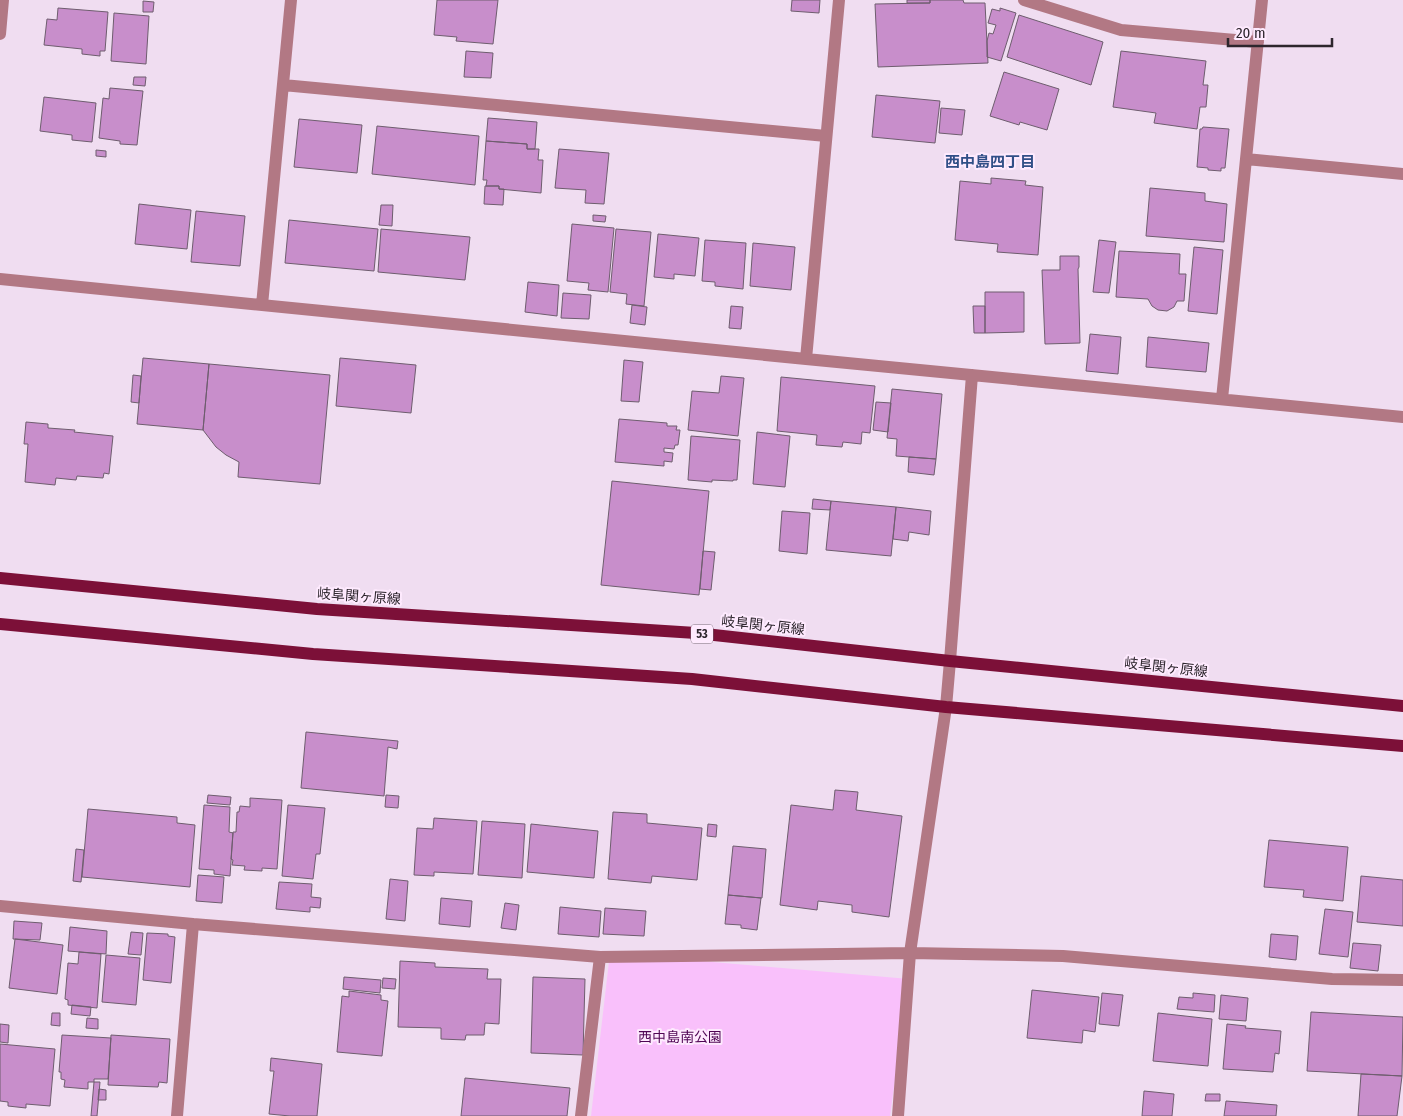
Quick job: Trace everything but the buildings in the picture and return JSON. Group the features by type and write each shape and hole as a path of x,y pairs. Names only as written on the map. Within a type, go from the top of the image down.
{"main road":[{"name":"岐阜関ヶ原線","path":"0,578 317,608 696,633 950,661 1403,706"},
{"path":"0,624 313,654 692,679 946,707 1403,746"}],"street":[{"path":"0,34 3,0"},
{"path":"262,305 291,0"},
{"path":"806,359 839,0"},
{"path":"1024,0 1121,30 1258,42"},
{"path":"1222,399 1262,0"},
{"path":"282,85 826,136"},
{"path":"1246,159 1403,174"},
{"path":"0,279 1403,417"},
{"path":"898,1116 910,953 946,707 972,375"},
{"path":"0,906 193,924 600,957 910,953 1063,956 1332,979 1403,980"},
{"path":"177,1116 193,924"},
{"path":"581,1116 600,957"}],"green space":[{"name":"西中島南公園","path":"610,953 909,979 890,1116 591,1116"}],"district":[{"name":"西中島四丁目","path":"990,162"}]}
